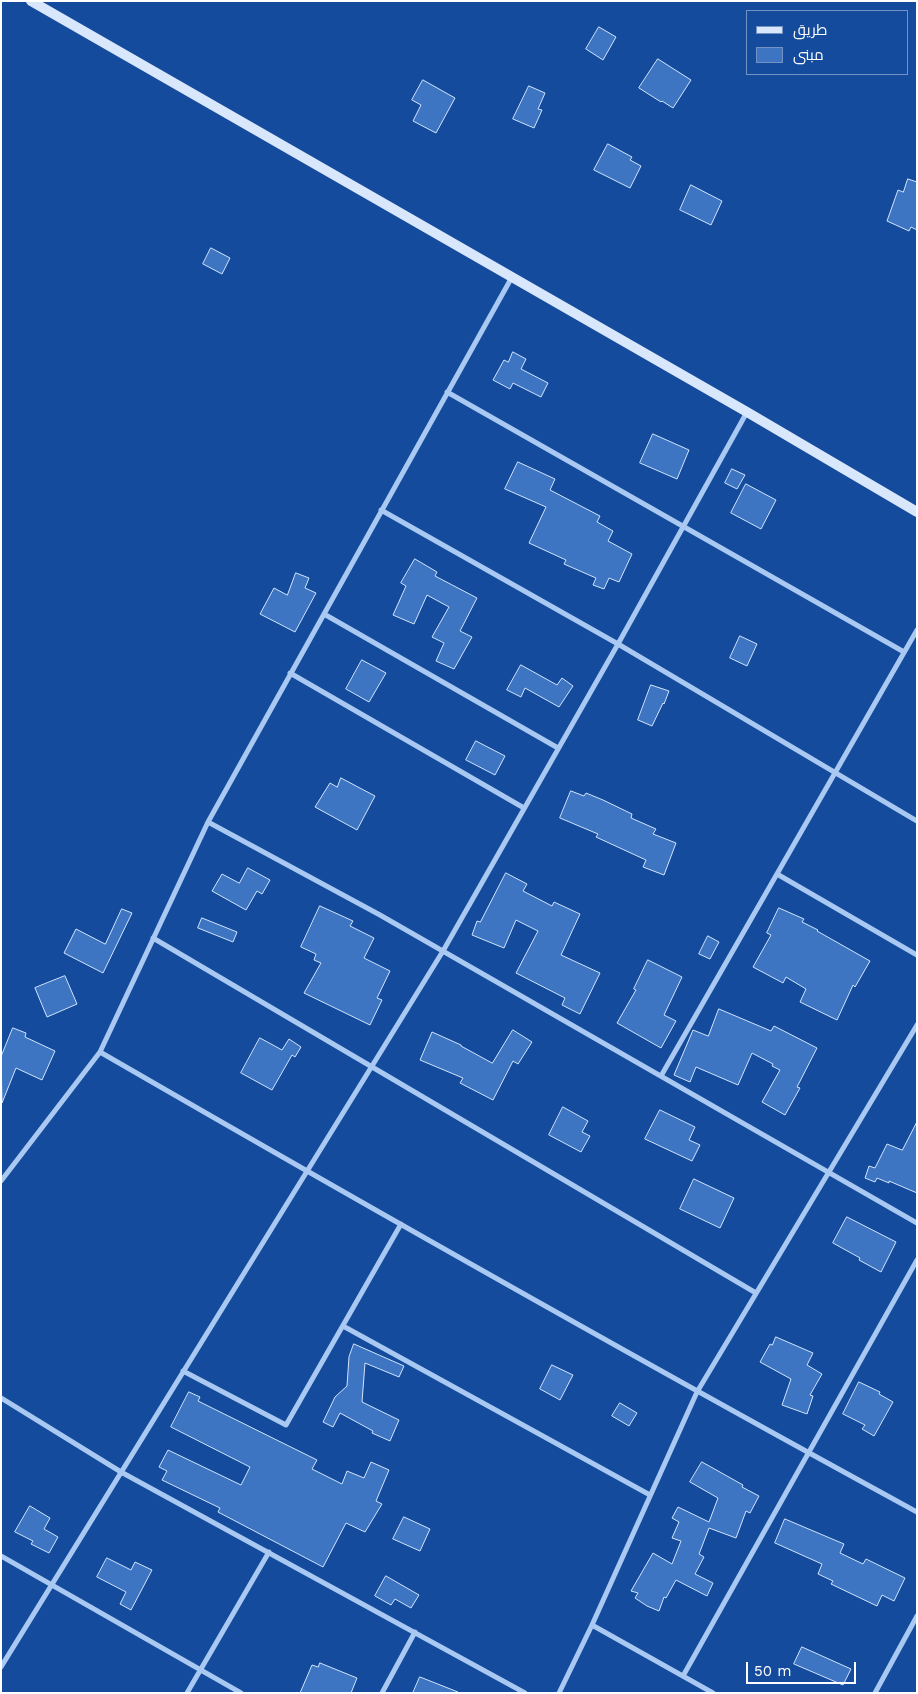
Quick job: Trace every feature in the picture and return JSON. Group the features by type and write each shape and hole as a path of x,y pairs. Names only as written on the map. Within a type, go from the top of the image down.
{"main road":[{"path":"30,1 747,412 917,512"}],"street":[{"path":"1,1181 100,1052 208,822 512,277"},
{"path":"448,392 904,652"},
{"path":"1,1666 443,951 618,644 747,412"},
{"path":"382,510 618,644 917,821"},
{"path":"324,614 558,748"},
{"path":"661,1076 917,630"},
{"path":"290,673 524,808"},
{"path":"208,822 443,951 917,1223"},
{"path":"777,874 917,955"},
{"path":"153,938 756,1293"},
{"path":"559,1693 592,1625 697,1392 917,1025"},
{"path":"100,1052 307,1172 697,1392 917,1512"},
{"path":"184,1371 286,1425 401,1224"},
{"path":"683,1676 917,1260"},
{"path":"342,1326 650,1495"},
{"path":"1,1398 121,1472 525,1693"},
{"path":"187,1693 269,1552"},
{"path":"1,1556 241,1693"},
{"path":"874,1693 917,1616"},
{"path":"592,1625 712,1693"},
{"path":"382,1693 415,1632"}],"building":[{"path":"599,27 616,37 603,60 586,49"},
{"path":"658,59 691,80 673,108 639,88"},
{"path":"423,80 455,98 436,133 413,121 421,105 412,100"},
{"path":"529,86 545,93 538,109 542,110 534,128 513,119"},
{"path":"608,144 632,157 630,160 641,166 630,188 594,170"},
{"path":"908,179 917,182 917,230 911,227 909,231 887,221 898,190 903,192"},
{"path":"691,185 722,201 711,225 680,210"},
{"path":"211,248 230,258 222,274 203,264"},
{"path":"513,352 526,359 521,369 548,383 541,397 513,383 510,389 493,380 504,360 508,362"},
{"path":"653,434 689,450 677,479 640,463"},
{"path":"518,462 555,479 550,490 600,516 597,522 613,531 608,541 632,554 619,582 609,578 604,589 593,585 596,578 564,564 566,560 529,543 546,507 505,489"},
{"path":"732,469 745,475 737,489 725,483"},
{"path":"746,484 776,500 761,529 731,513"},
{"path":"415,559 437,572 435,576 477,598 460,631 472,637 454,669 436,661 444,643 432,637 449,607 427,595 414,624 393,615 406,586 401,583"},
{"path":"296,573 309,578 305,588 316,593 295,632 260,614 274,588 287,595"},
{"path":"740,636 757,644 747,666 730,658"},
{"path":"362,660 386,673 369,702 346,689"},
{"path":"521,665 557,685 562,678 573,686 559,707 525,688 521,697 507,690"},
{"path":"651,685 669,691 652,726 638,720"},
{"path":"476,741 505,756 495,775 466,760"},
{"path":"341,778 375,796 357,830 315,807 330,783 337,787"},
{"path":"571,791 584,796 586,793 632,814 631,818 656,829 653,834 676,843 664,875 643,867 646,860 596,837 598,834 560,818"},
{"path":"248,868 270,880 262,894 257,891 246,910 212,891 222,874 239,883"},
{"path":"506,873 527,884 523,891 552,906 554,902 580,914 561,955 600,973 580,1014 562,1005 565,998 516,973 538,931 516,920 504,948 472,935 477,921 480,922"},
{"path":"320,906 353,921 350,926 374,938 364,958 390,971 377,998 382,1000 370,1025 304,993 321,963 314,960 316,954 301,947"},
{"path":"779,908 804,919 802,922 870,961 855,987 853,985 837,1020 800,1002 806,989 786,977 783,983 753,967 771,935 767,933"},
{"path":"122,909 132,913 103,973 64,953 76,929 105,944"},
{"path":"202,918 237,932 233,942 198,928"},
{"path":"708,936 719,942 710,959 699,954"},
{"path":"648,960 682,977 664,1015 676,1021 661,1048 617,1023 636,990 634,989"},
{"path":"65,976 77,1004 47,1017 35,988"},
{"path":"719,1009 771,1031 774,1026 817,1048 797,1087 800,1088 785,1115 762,1102 780,1070 752,1053 738,1085 696,1067 690,1082 674,1075 693,1030 708,1036"},
{"path":"13,1028 26,1033 25,1037 55,1051 42,1080 16,1068 2,1103 1,1057"},
{"path":"513,1030 532,1042 518,1064 513,1061 493,1100 460,1083 463,1078 420,1060 432,1032 461,1045 492,1063"},
{"path":"260,1038 282,1050 289,1039 301,1047 295,1057 292,1055 272,1090 241,1073"},
{"path":"563,1107 588,1121 582,1132 590,1136 581,1152 549,1135"},
{"path":"660,1110 695,1127 689,1140 700,1145 692,1161 645,1139"},
{"path":"917,1122 917,1193 889,1181 889,1183 877,1178 875,1182 865,1178 869,1166 875,1168 887,1144 902,1150"},
{"path":"694,1179 734,1198 720,1228 680,1209"},
{"path":"847,1217 896,1242 881,1272 833,1243"},
{"path":"776,1337 813,1353 807,1365 822,1374 810,1395 813,1396 807,1414 782,1405 791,1379 760,1362"},
{"path":"354,1344 404,1366 399,1377 365,1363 362,1402 399,1420 390,1441 372,1433 373,1431 340,1413 333,1427 323,1422 335,1397 347,1386 349,1357"},
{"path":"552,1365 573,1375 560,1400 540,1389"},
{"path":"859,1382 880,1392 879,1394 893,1402 874,1436 862,1429 865,1425 843,1414"},
{"path":"189,1392 200,1397 198,1401 317,1460 312,1469 342,1484 347,1471 364,1478 371,1462 389,1470 376,1501 382,1504 365,1532 346,1523 323,1567 218,1512 220,1508 162,1480 167,1471 159,1467 168,1450 241,1485 250,1467 171,1427"},
{"path":"620,1403 637,1413 629,1426 612,1416"},
{"path":"702,1462 759,1496 750,1513 746,1511 736,1538 709,1528 699,1554 704,1557 695,1574 713,1583 707,1596 676,1580 666,1598 664,1597 659,1611 635,1598 638,1593 631,1591 653,1553 672,1564 681,1541 672,1538 679,1522 672,1518 678,1507 709,1522 718,1498 690,1482"},
{"path":"30,1506 50,1518 44,1529 58,1537 49,1553 31,1544 33,1541 15,1532"},
{"path":"404,1517 430,1529 420,1551 393,1539"},
{"path":"785,1519 844,1544 840,1553 863,1564 866,1559 905,1578 894,1601 882,1595 877,1606 831,1584 833,1581 818,1574 822,1564 775,1543"},
{"path":"107,1558 131,1570 135,1562 152,1570 131,1610 120,1604 126,1592 97,1577"},
{"path":"386,1576 419,1595 411,1608 395,1599 391,1605 375,1596"},
{"path":"802,1647 851,1669 843,1685 794,1664"},
{"path":"320,1663 357,1678 351,1693 300,1693 312,1665 318,1667"},
{"path":"420,1677 458,1692 458,1693 413,1693"}]}
